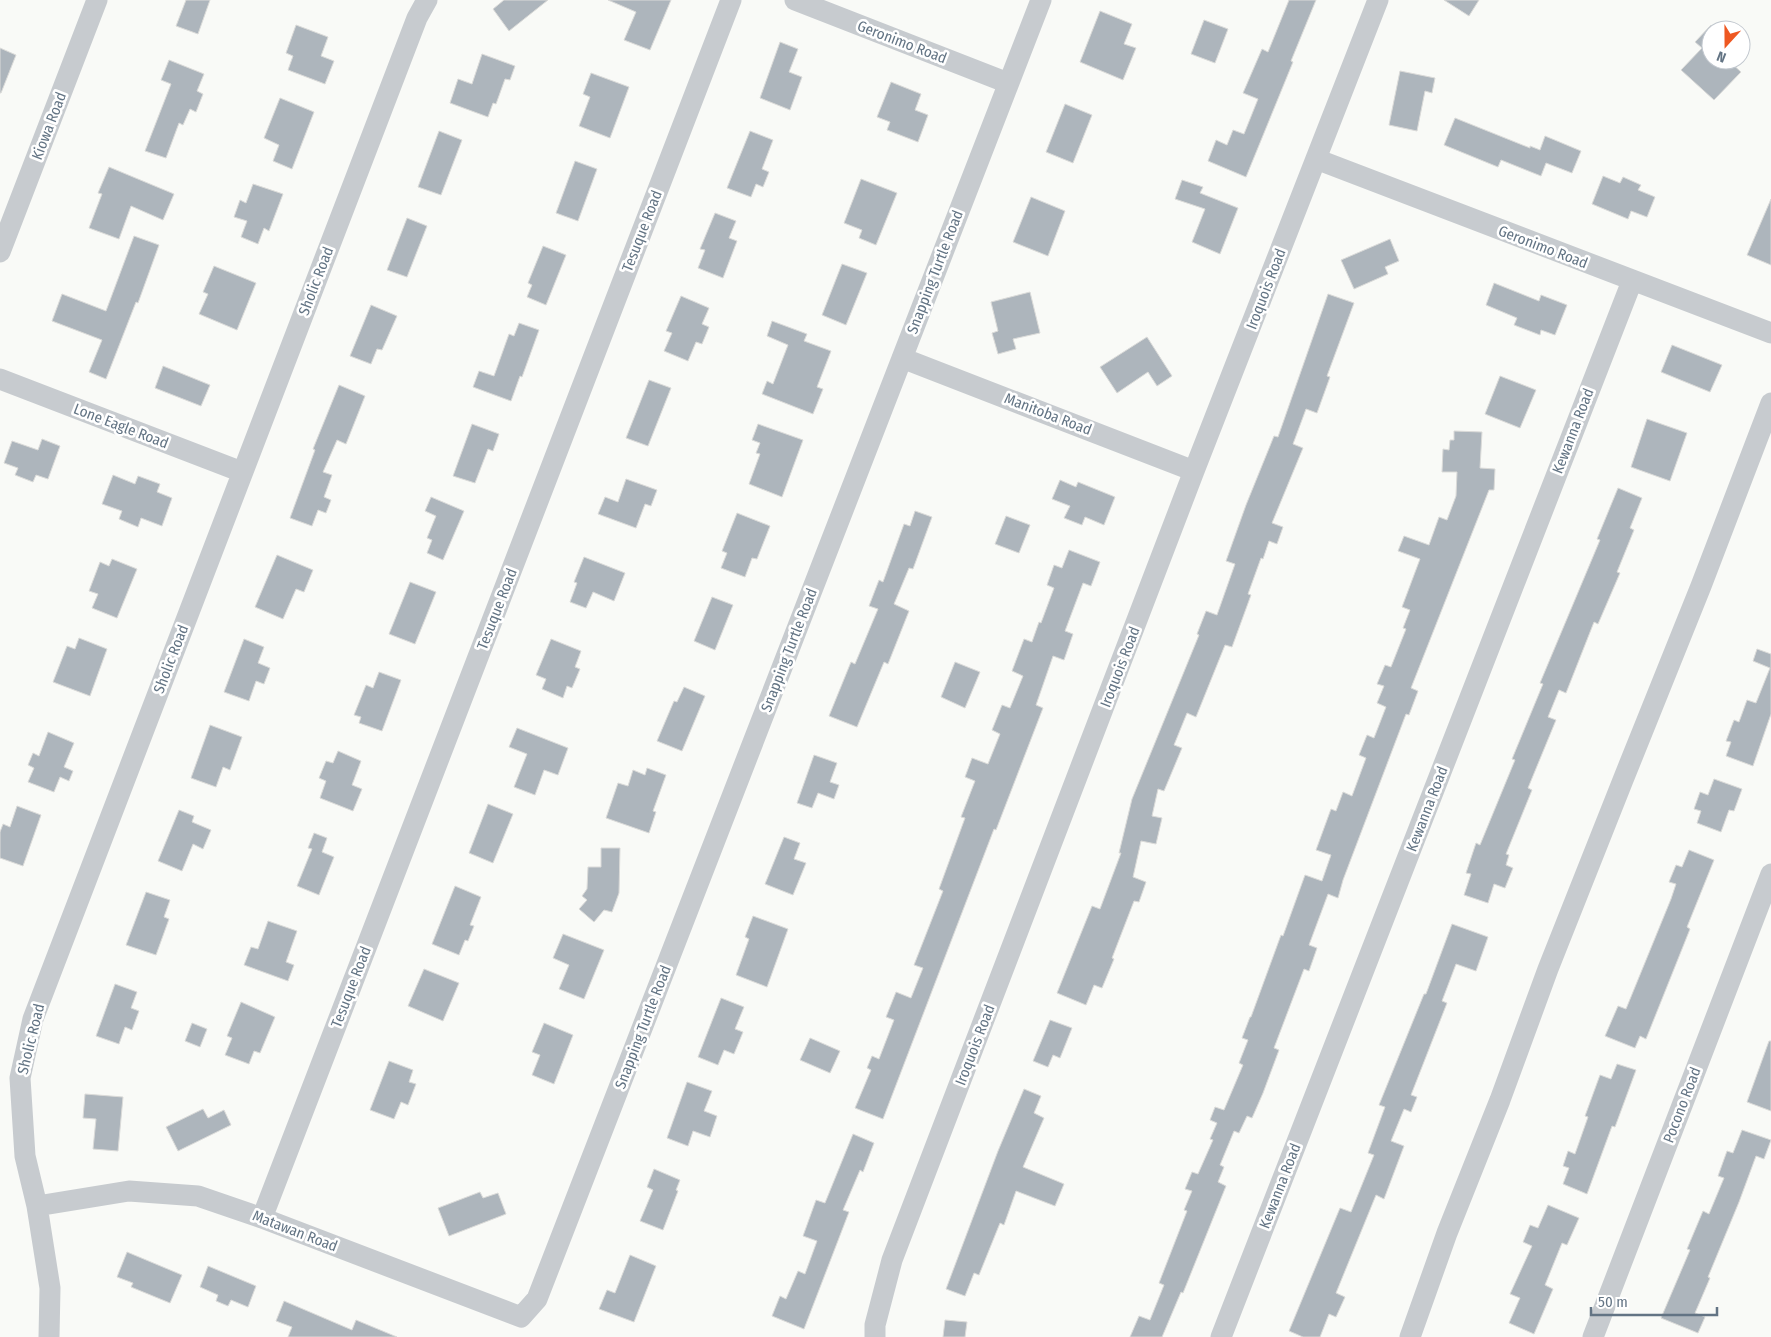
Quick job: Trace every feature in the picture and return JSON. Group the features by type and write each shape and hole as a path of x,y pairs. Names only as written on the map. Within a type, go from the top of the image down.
{"street":[{"name":"Kiowa Road","path":"0,252 97,0"},
{"name":"Sholic Road","path":"49,1337 50,1288 37,1206 25,1156 20,1078 33,1019 417,18 427,0"},
{"name":"Tesuque Road","path":"262,1218 731,0"},
{"name":"Geronimo Road","path":"795,0 1008,83"},
{"name":"Snapping Turtle Road","path":"538,1299 1041,0"},
{"name":"Iroquois Road","path":"875,1337 875,1326 892,1260 1194,471 1378,0"},
{"name":"Geronimo Road","path":"1316,160 1771,333"},
{"name":"Kewanna Road","path":"1221,1337 1632,280"},
{"name":"Manitoba Road","path":"902,358 1194,471"},
{"name":"Lone Eagle Road","path":"0,379 242,472"},
{"path":"1410,1337 1447,1233 1500,1100 1548,969 1701,586 1771,403"},
{"name":"Pocono Road","path":"1593,1337 1771,874"},
{"name":"Matawan Road","path":"37,1206 129,1191 198,1196 262,1218 521,1317 538,1299"}],"building":[{"path":"186,0 210,0 198,34 176,26"},
{"path":"504,0 548,0 509,31 493,9"},
{"path":"608,0 671,0 650,50 624,40 636,12"},
{"path":"1289,0 1316,0 1246,177 1208,161 1216,140 1227,145 1233,130 1244,134 1258,99 1243,93 1262,49 1268,52"},
{"path":"1444,0 1479,0 1469,16"},
{"path":"1100,11 1132,24 1124,44 1136,48 1123,80 1080,62"},
{"path":"1204,20 1228,29 1215,63 1191,54"},
{"path":"296,25 328,37 321,56 334,61 325,84 288,70 293,56 286,53"},
{"path":"1701,36 1701,47 1695,42"},
{"path":"780,42 798,49 789,72 802,77 790,110 760,98"},
{"path":"0,48 16,55 1,93 0,93"},
{"path":"1701,49 1701,70 1739,70 1741,72 1714,100 1681,70"},
{"path":"482,54 515,66 510,80 505,79 496,104 493,103 488,117 450,103 458,79 472,84"},
{"path":"169,60 204,74 197,91 203,94 196,112 190,109 183,125 179,123 166,158 145,151 171,84 161,80"},
{"path":"1400,71 1435,78 1432,93 1425,91 1417,131 1389,125"},
{"path":"591,73 629,87 610,138 579,126 590,97 583,94"},
{"path":"891,82 921,94 915,110 928,115 918,142 887,130 890,122 877,117"},
{"path":"280,98 314,112 292,169 273,161 279,145 264,138"},
{"path":"1065,104 1092,115 1073,163 1046,152"},
{"path":"1455,118 1530,148 1530,146 1540,150 1545,136 1581,151 1572,173 1546,163 1541,176 1501,160 1498,167 1444,145"},
{"path":"439,131 462,140 441,195 418,187"},
{"path":"750,131 773,140 762,169 769,172 763,187 756,184 751,197 727,188"},
{"path":"575,161 597,169 578,221 556,213"},
{"path":"109,167 174,194 163,220 131,206 119,239 89,228 102,194 98,193"},
{"path":"1603,176 1620,183 1623,177 1641,185 1638,190 1655,197 1647,217 1631,211 1628,219 1592,204"},
{"path":"861,179 897,193 876,245 859,238 862,230 844,223"},
{"path":"1182,180 1203,187 1200,193 1238,208 1220,254 1192,242 1205,209 1175,199"},
{"path":"253,184 283,194 269,231 264,228 258,244 241,237 247,221 234,217 240,200 246,203"},
{"path":"1031,197 1065,211 1048,256 1013,242"},
{"path":"1771,199 1771,265 1747,255"},
{"path":"715,213 736,221 729,238 737,241 723,278 698,268 705,250 700,249"},
{"path":"407,218 427,226 407,277 387,270"},
{"path":"134,236 159,245 138,303 136,302 106,379 89,372 102,340 52,321 62,294 106,311"},
{"path":"1390,239 1399,261 1385,267 1388,274 1354,289 1341,260"},
{"path":"543,246 566,255 546,305 527,297 532,285 528,283"},
{"path":"842,264 867,273 846,325 822,315"},
{"path":"214,266 256,283 237,330 199,314 208,294 203,292"},
{"path":"1494,283 1539,301 1541,295 1567,305 1555,335 1541,330 1540,335 1514,325 1517,318 1486,305"},
{"path":"1030,292 1040,333 1013,339 1016,349 998,354 992,333 998,331 991,302"},
{"path":"1328,294 1354,303 1327,376 1330,377 1317,413 1306,409 1293,444 1303,448 1272,523 1283,527 1277,544 1269,541 1263,559 1261,558 1248,594 1251,595 1232,647 1225,645 1196,717 1187,713 1174,745 1182,748 1164,791 1158,789 1152,816 1162,818 1156,844 1141,841 1133,877 1146,882 1139,902 1134,901 1102,988 1094,985 1086,1005 1057,993 1092,906 1100,909 1121,853 1119,853 1132,799 1199,635 1197,634 1206,611 1217,615 1235,564 1226,561 1274,436 1278,437"},
{"path":"681,296 709,308 702,324 709,327 702,344 696,342 688,361 664,351 672,333 666,331"},
{"path":"371,305 397,316 382,350 377,349 371,364 350,356"},
{"path":"772,321 807,334 804,341 831,351 817,387 823,389 813,414 762,394 767,381 773,384 788,345 767,336"},
{"path":"519,323 539,330 511,401 473,387 479,371 494,376 509,334 514,336"},
{"path":"1147,337 1172,376 1157,386 1148,372 1117,393 1100,367"},
{"path":"1672,345 1722,365 1710,392 1661,372"},
{"path":"163,366 210,385 201,406 155,388"},
{"path":"1500,376 1536,390 1520,428 1485,414"},
{"path":"649,380 671,388 648,446 626,438"},
{"path":"339,385 365,396 346,444 337,440 323,472 332,475 324,497 331,500 326,513 318,510 312,526 290,518 315,450 313,449"},
{"path":"1647,419 1687,433 1670,481 1631,467"},
{"path":"472,424 499,434 493,451 488,449 475,483 453,476"},
{"path":"758,424 803,440 782,497 749,484 760,454 756,453 760,443 752,440"},
{"path":"1454,431 1482,432 1480,468 1495,469 1494,490 1489,490 1411,688 1418,691 1409,715 1406,714 1343,880 1338,898 1328,894 1309,945 1317,948 1309,971 1304,969 1274,1048 1279,1050 1263,1093 1252,1118 1247,1116 1239,1133 1234,1131 1220,1165 1224,1167 1218,1182 1226,1186 1183,1293 1181,1292 1162,1337 1130,1337 1139,1316 1150,1320 1164,1285 1159,1283 1187,1211 1184,1210 1192,1191 1185,1189 1192,1172 1198,1174 1213,1140 1210,1139 1217,1123 1210,1120 1215,1107 1224,1110 1243,1065 1239,1063 1248,1040 1242,1038 1305,875 1322,881 1331,855 1316,850 1331,809 1336,811 1343,792 1352,796 1366,758 1359,755 1367,735 1374,738 1386,707 1377,703 1384,686 1377,684 1385,665 1391,667 1406,629 1403,628 1410,610 1402,607 1420,559 1398,551 1404,536 1429,545 1439,517 1447,520 1456,496 1457,472 1442,472 1443,449 1449,450 1450,440 1454,440"},
{"path":"42,439 60,446 48,479 36,475 33,482 15,475 18,468 4,463 12,441 38,450"},
{"path":"113,475 135,484 138,476 160,484 157,492 172,498 162,526 141,518 138,527 119,519 122,511 102,504"},
{"path":"626,479 657,490 651,506 645,504 636,528 598,514 605,497 618,502"},
{"path":"1060,480 1076,487 1078,482 1115,497 1104,525 1085,517 1082,525 1064,518 1070,506 1052,499"},
{"path":"1618,488 1642,498 1630,528 1634,530 1617,572 1620,573 1598,624 1594,622 1566,693 1559,690 1548,717 1556,720 1528,788 1532,790 1506,854 1509,855 1506,865 1513,868 1505,888 1494,884 1488,903 1464,895 1471,874 1466,873 1476,843 1480,845 1515,760 1512,759 1543,684 1540,683 1600,540 1597,539"},
{"path":"431,497 464,511 443,560 427,553 432,540 427,538 436,516 425,511"},
{"path":"915,511 932,517 913,569 909,568 894,604 909,611 888,664 884,662 857,727 829,716 851,662 855,664 878,609 869,606 879,580 883,582 904,524 910,526"},
{"path":"737,513 770,526 757,559 752,558 745,577 721,568 727,553 722,551"},
{"path":"1006,516 1030,525 1019,553 995,544"},
{"path":"1069,550 1100,562 1091,586 1083,583 1065,631 1073,634 1064,660 1053,656 1036,705 1043,708 996,830 994,829 883,1119 855,1108 871,1070 867,1068 872,1056 879,1059 894,1020 886,1017 896,992 911,998 923,968 914,965 943,891 939,889 965,818 961,817 975,781 965,777 972,758 988,764 1000,734 992,730 1002,705 1010,708 1023,676 1012,671 1024,639 1032,642 1054,588 1047,585 1054,565 1062,568"},
{"path":"277,555 313,570 304,592 296,589 283,619 255,607"},
{"path":"584,557 625,573 614,601 593,592 586,608 570,602 577,583 574,582"},
{"path":"112,559 137,569 117,618 92,608 98,594 89,591 100,562 109,566"},
{"path":"410,582 436,592 415,644 389,634"},
{"path":"712,597 733,605 715,650 694,641"},
{"path":"79,638 107,649 90,696 53,682 67,646 75,649"},
{"path":"244,639 264,647 258,663 270,668 264,684 256,681 249,701 224,692"},
{"path":"551,639 581,651 575,667 580,669 572,688 567,686 563,698 542,689 546,679 536,675"},
{"path":"1757,649 1771,654 1771,714 1753,766 1726,756 1731,742 1726,741 1734,720 1739,722 1747,700 1756,703 1770,668 1753,661"},
{"path":"955,662 980,672 965,708 941,697"},
{"path":"379,672 401,680 382,731 359,723 361,717 354,715 366,685 373,688"},
{"path":"684,687 705,696 682,751 657,741 674,701 677,702"},
{"path":"210,725 242,737 230,770 223,767 216,787 191,778"},
{"path":"517,728 568,748 558,775 544,770 535,795 514,787 527,754 509,747"},
{"path":"48,732 74,743 64,767 73,771 69,781 60,777 54,792 28,782 34,768 28,765 33,753 39,756"},
{"path":"338,751 361,761 352,785 362,789 353,811 320,798 326,781 319,778 326,761 333,763"},
{"path":"814,755 837,763 830,782 839,785 834,799 818,793 812,808 797,803"},
{"path":"647,768 666,775 653,811 656,812 649,833 606,818 618,783 628,786 633,770 645,775"},
{"path":"1714,779 1742,789 1734,811 1729,810 1721,832 1697,823 1701,811 1694,809 1700,792 1708,795"},
{"path":"488,804 513,814 493,863 469,853"},
{"path":"17,806 41,815 23,866 0,858 0,832 3,824 10,827"},
{"path":"179,810 194,816 192,822 211,830 203,849 193,844 182,871 158,861"},
{"path":"314,833 327,838 322,852 334,857 319,895 297,886 312,849 308,848"},
{"path":"784,837 800,843 794,859 806,863 793,895 765,884"},
{"path":"601,848 620,848 619,893 612,912 604,910 594,922 579,909 587,900 582,896 587,889 588,867 601,867"},
{"path":"1689,850 1714,860 1687,927 1690,929 1646,1039 1640,1036 1635,1048 1605,1036 1618,1006 1626,1009 1671,899 1676,884 1669,882 1676,865 1682,867"},
{"path":"455,886 481,897 470,925 474,926 468,941 465,940 459,955 432,944"},
{"path":"146,892 170,900 164,917 169,919 156,955 126,945"},
{"path":"753,916 788,929 767,987 736,975 749,939 745,937"},
{"path":"268,921 297,931 286,962 294,965 288,981 244,965 251,947 258,949"},
{"path":"1452,924 1488,937 1476,971 1456,964 1442,1001 1447,1003 1411,1095 1417,1097 1411,1112 1404,1109 1391,1141 1404,1146 1384,1199 1376,1195 1336,1293 1345,1297 1336,1317 1329,1314 1320,1337 1303,1337 1289,1331 1340,1208 1351,1212 1374,1155 1368,1153 1385,1107 1379,1105 1424,994 1426,994"},
{"path":"563,934 604,950 584,999 559,989 569,965 553,958"},
{"path":"424,969 459,983 443,1021 408,1006"},
{"path":"115,984 137,992 131,1008 139,1011 132,1030 125,1027 119,1044 96,1036"},
{"path":"721,998 744,1007 735,1029 743,1032 734,1054 724,1050 718,1065 698,1057"},
{"path":"241,1002 275,1017 260,1053 254,1051 249,1064 225,1055 232,1038 227,1036"},
{"path":"1050,1020 1072,1028 1060,1058 1053,1055 1048,1067 1033,1061"},
{"path":"192,1023 207,1029 200,1047 185,1041"},
{"path":"544,1023 573,1035 554,1084 532,1075 540,1055 532,1052"},
{"path":"810,1038 840,1051 830,1073 800,1060"},
{"path":"1769,1041 1771,1041 1771,1111 1747,1102"},
{"path":"389,1061 413,1070 409,1082 416,1084 408,1105 401,1102 394,1119 370,1110"},
{"path":"1617,1064 1636,1070 1615,1127 1612,1126 1587,1194 1563,1184 1569,1168 1563,1166 1568,1151 1575,1154 1588,1117 1585,1116 1600,1075 1611,1079"},
{"path":"687,1082 712,1091 704,1111 717,1116 710,1137 693,1131 688,1146 667,1138"},
{"path":"1024,1089 1041,1096 1034,1113 1044,1118 1023,1167 1064,1184 1055,1206 1016,1191 1004,1225 1000,1223 979,1275 974,1273 965,1296 946,1289 998,1151"},
{"path":"85,1094 123,1097 118,1151 93,1149 96,1119 83,1118"},
{"path":"203,1109 208,1118 224,1110 231,1125 178,1151 166,1127"},
{"path":"1742,1130 1771,1140 1764,1159 1756,1156 1708,1277 1710,1278 1695,1313 1705,1317 1698,1333 1661,1318 1690,1250 1687,1249 1703,1211 1709,1214 1724,1178 1718,1176 1727,1151 1733,1153"},
{"path":"853,1134 874,1143 863,1172 860,1170 843,1210 849,1212 804,1329 772,1316 780,1296 786,1299 798,1271 805,1274 817,1241 803,1236 816,1200 825,1203"},
{"path":"654,1169 680,1180 676,1190 678,1191 663,1230 640,1221 653,1190 647,1187"},
{"path":"480,1192 483,1198 498,1193 506,1214 449,1236 438,1208"},
{"path":"1548,1205 1579,1218 1567,1245 1562,1243 1545,1285 1553,1289 1534,1334 1509,1323 1520,1298 1510,1294 1532,1246 1523,1242 1530,1225 1538,1228"},
{"path":"127,1252 182,1275 170,1303 131,1287 133,1283 117,1277"},
{"path":"630,1255 656,1266 634,1322 599,1309 607,1290 615,1293"},
{"path":"208,1266 256,1286 248,1307 231,1300 228,1306 216,1301 218,1295 200,1287"},
{"path":"284,1301 352,1330 356,1320 397,1337 288,1337 292,1327 276,1321"},
{"path":"945,1320 967,1322 965,1337 943,1337"}]}
